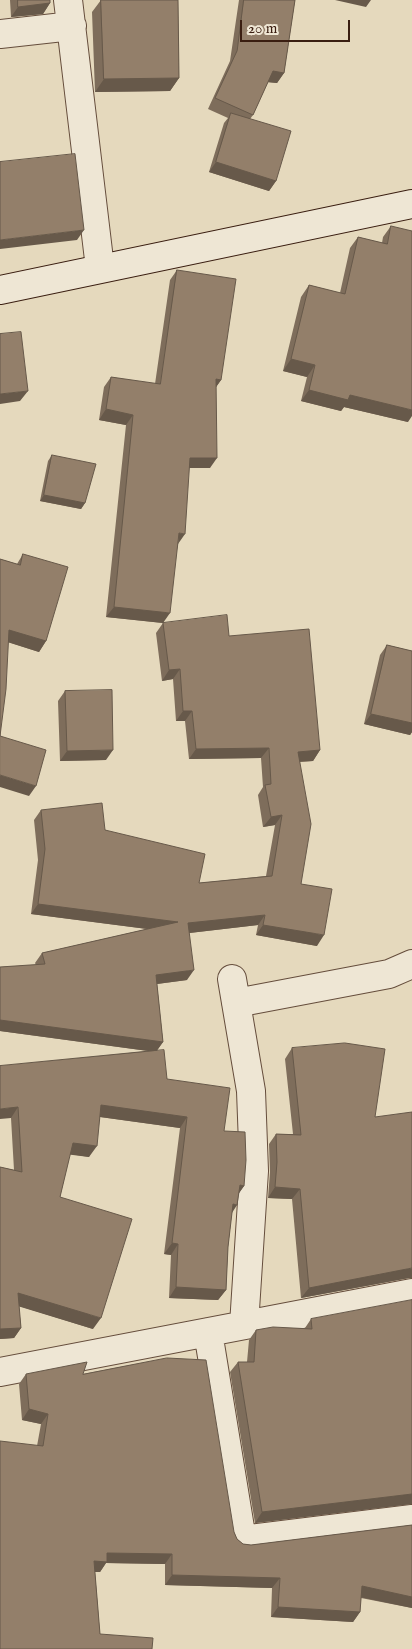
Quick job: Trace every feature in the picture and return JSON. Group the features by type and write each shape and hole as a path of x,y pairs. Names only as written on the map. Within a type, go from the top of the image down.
{"street":[{"path":"68,0 100,268"},
{"path":"0,34 72,26"},
{"path":"0,290 412,204"},
{"path":"244,1325 254,1171 251,1091 234,991 389,974 412,964"},
{"path":"0,1372 412,1293"},
{"path":"208,1332 242,1540 412,1519"}],"building":[{"path":"18,0 50,0 50,3 18,7"},
{"path":"101,0 178,0 179,78 104,79"},
{"path":"244,0 295,0 284,73 273,71 253,115 215,98 237,51"},
{"path":"231,113 291,131 276,181 216,162"},
{"path":"75,154 84,230 0,240 0,162"},
{"path":"391,226 412,231 412,410 350,395 348,400 309,390 315,365 291,359 309,285 345,294 358,237 387,244"},
{"path":"177,270 236,279 221,380 216,379 217,458 190,458 185,534 179,533 170,613 114,607 133,415 106,409 111,377 160,384"},
{"path":"21,332 28,391 0,394 0,334"},
{"path":"52,455 96,464 85,503 44,495"},
{"path":"23,554 68,567 46,641 9,630 6,689 0,736 0,559 20,565"},
{"path":"227,615 229,636 309,629 320,750 298,752 311,824 301,884 332,889 324,935 263,925 265,915 188,923 194,970 156,975 163,1042 0,1020 0,967 45,964 42,953 178,922 38,904 45,849 41,810 102,803 105,830 205,854 199,883 272,876 282,815 271,817 265,785 271,784 269,748 196,749 192,711 183,711 180,669 169,670 163,623"},
{"path":"387,645 412,651 412,723 371,714"},
{"path":"112,690 113,750 67,751 65,691"},
{"path":"0,736 46,750 36,786 0,775"},
{"path":"345,1043 385,1049 375,1117 412,1112 412,1268 309,1288 300,1189 275,1187 277,1162 276,1134 301,1135 292,1048"},
{"path":"164,1050 167,1079 230,1088 224,1131 245,1132 246,1160 244,1186 240,1185 237,1205 233,1204 226,1290 176,1287 178,1244 172,1243 187,1117 101,1105 97,1146 73,1143 60,1197 132,1219 101,1318 18,1293 21,1328 0,1329 0,1167 22,1172 18,1107 0,1109 0,1066"},
{"path":"412,1300 412,1494 262,1512 238,1362 254,1362 256,1330 273,1327 312,1329 311,1319"},
{"path":"167,1358 206,1360 234,1532 237,1539 243,1544 251,1545 412,1525 412,1597 362,1586 360,1612 278,1607 280,1578 172,1575 172,1554 107,1553 107,1562 94,1561 100,1634 153,1638 152,1649 0,1649 0,1441 43,1446 48,1414 29,1409 26,1374 87,1362 83,1374"}]}
